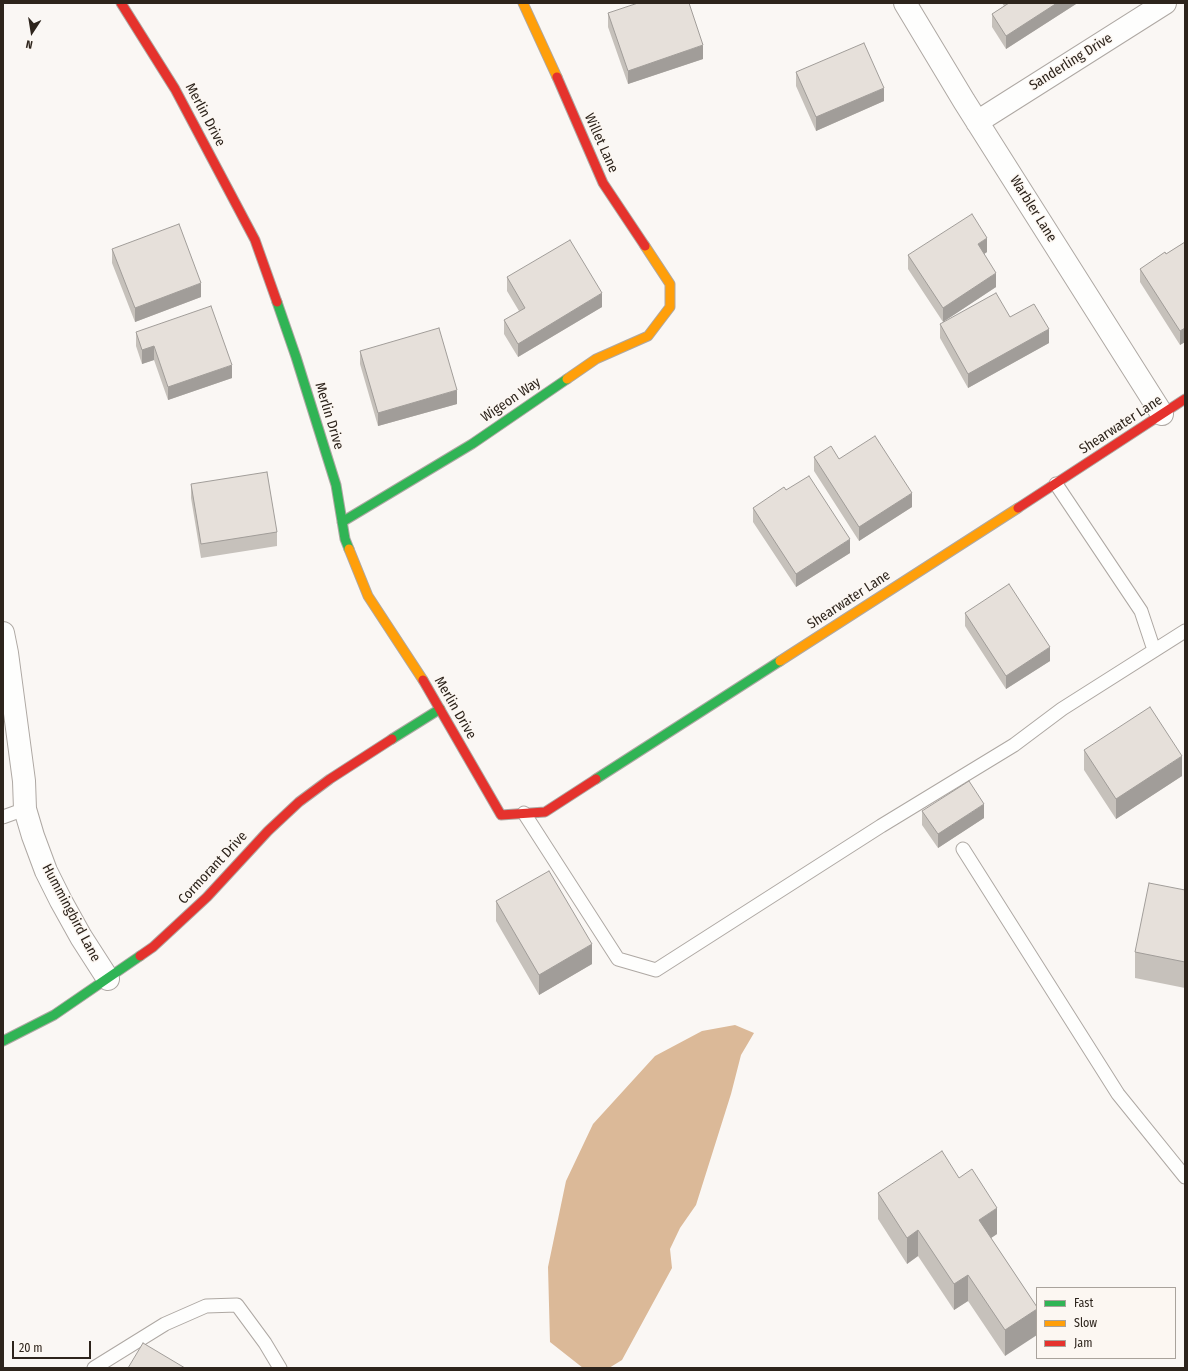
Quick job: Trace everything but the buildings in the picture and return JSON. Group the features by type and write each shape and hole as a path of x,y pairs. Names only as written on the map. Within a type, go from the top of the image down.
{"street":[{"name":"Merlin Drive","path":"121,3 175,89 255,240 299,364 336,485 345,539 368,596 419,673 501,815 524,813"},
{"name":"Willet Lane","path":"523,3 544,46 603,183 670,284"},
{"name":"Warbler Lane","path":"905,3 1140,382 1162,414"},
{"name":"Sanderling Drive","path":"978,122 1165,3"},
{"name":"Wigeon Way","path":"342,522 472,444 596,359 648,336 670,307 670,284"},
{"name":"Shearwater Lane","path":"524,813 545,812 1056,484 1185,399"},
{"name":"Hummingbird Lane","path":"3,633 23,773 25,809 33,836 46,871 58,895 81,937 108,980"},
{"name":"Cormorant Drive","path":"3,1041 54,1015 108,980 153,947 207,897 268,831 299,802 330,779 440,709"}],"lane":[{"path":"1056,484 1140,611 1154,650"},
{"path":"524,813 618,959 656,970 881,826 1014,745 1062,709 1185,631"},
{"path":"3,817 25,809"},
{"path":"963,849 1118,1094 1185,1176"},
{"path":"94,1368 165,1324 206,1306 237,1305 265,1343 280,1368"}],"shaded area":[{"path":"735,1025 754,1033 741,1055 731,1094 696,1205 680,1228 670,1249 672,1268 622,1360 609,1368 583,1368 550,1342 548,1267 566,1181 593,1124 655,1056 702,1031"}],"traffic: fast":[{"path":"277,302 296,357 336,485 345,539 349,549"},
{"path":"342,522 472,444 567,379"},
{"path":"596,779 780,661"},
{"path":"392,739 440,709"},
{"path":"3,1041 54,1015 140,956"}],"traffic: slow":[{"path":"523,3 557,77"},
{"path":"567,379 596,359 648,336 670,307 670,284 645,246"},
{"path":"780,661 1018,508"},
{"path":"349,549 368,596 423,680"}],"traffic: jam":[{"path":"121,3 175,89 255,240 277,302"},
{"path":"557,77 603,183 645,246"},
{"path":"1018,508 1185,399"},
{"path":"423,680 501,815 545,812 596,779"},
{"path":"140,956 153,947 207,897 268,831 299,802 330,779 392,739"}]}
